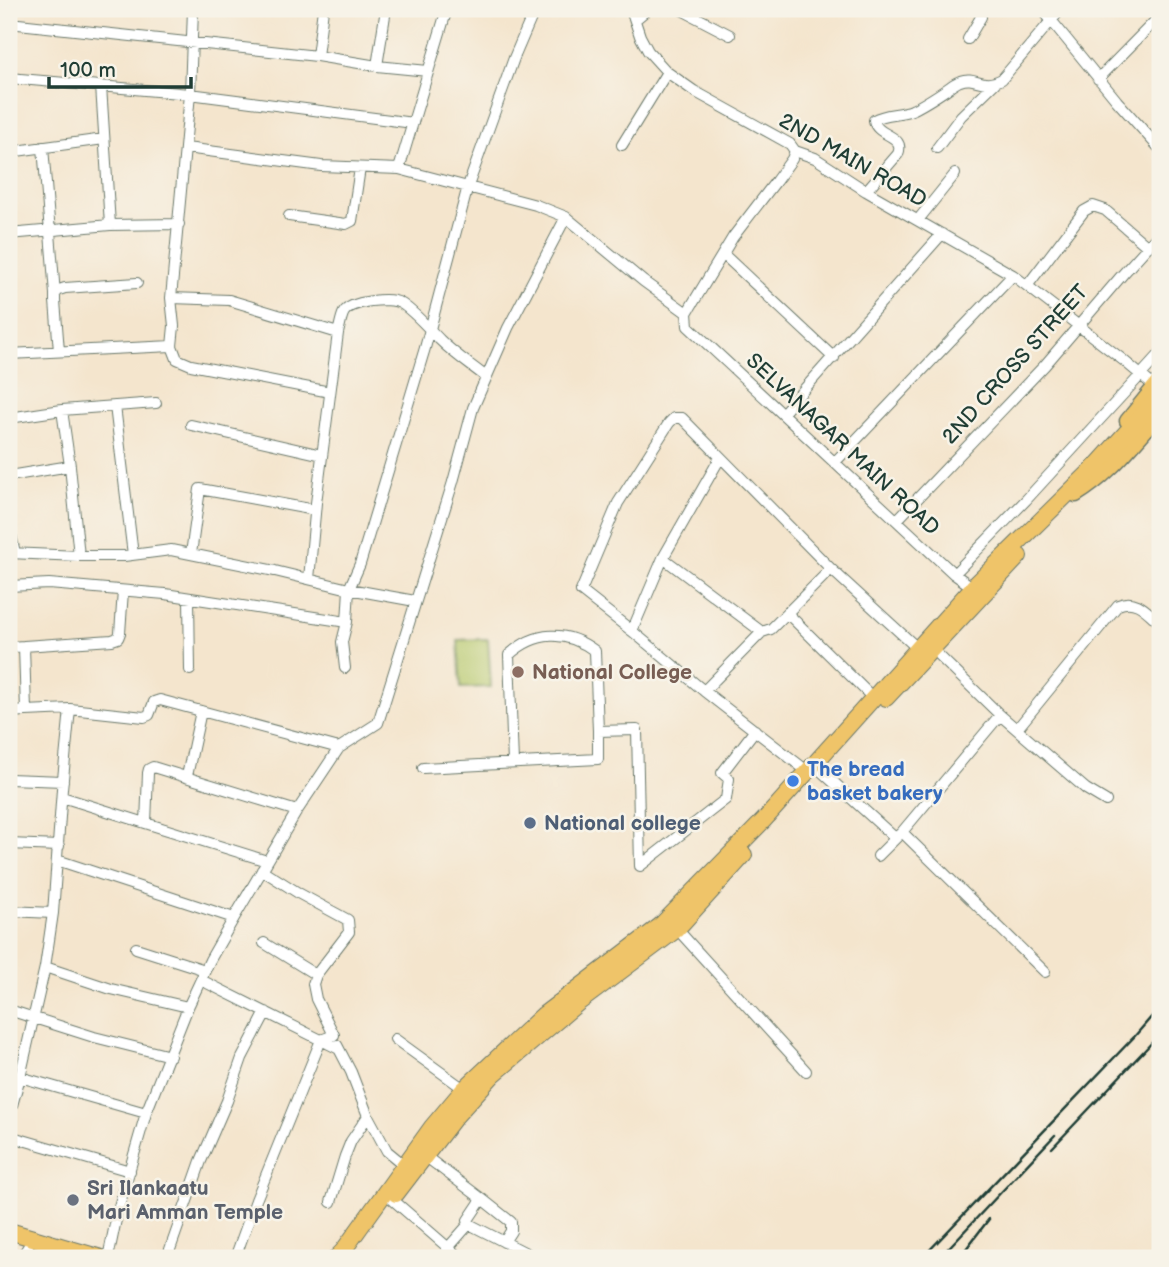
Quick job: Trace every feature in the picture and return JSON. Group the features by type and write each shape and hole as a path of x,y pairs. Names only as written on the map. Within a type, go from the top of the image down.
{"highway":[{"path":"814,771 872,698 1099,467 1159,391"},
{"path":"388,1196 404,1165 464,1089 543,1015 618,964 677,929 759,831 924,646"},
{"path":"349,1258 343,1251 493,1075 568,1011 759,831"},
{"path":"9,1231 101,1258"},
{"path":"9,1242 25,1253 69,1258"}],"main road":[{"path":"1074,493 1159,391"},
{"path":"1074,493 1094,484 1106,473 1160,414"}],"street":[{"path":"193,9 186,148 171,298 174,326 172,346 177,359 191,365 330,392"},
{"path":"317,56 323,9"},
{"path":"377,66 386,9"},
{"path":"399,169 447,9"},
{"path":"345,668 342,642 347,622 348,589 360,564 468,186 514,58 535,9"},
{"name":"2ND MAIN ROAD","path":"631,9 648,51 667,72 694,91 790,144 795,151 815,158 866,191 1013,275 1159,391"},
{"path":"636,19 648,9"},
{"path":"680,9 730,35"},
{"path":"968,39 981,17 976,9"},
{"path":"1042,9 1098,79 1158,142"},
{"path":"866,191 900,149 897,140 876,127 874,120 912,110 959,81 972,79 986,84 1002,79 1060,9"},
{"path":"1098,79 1160,16"},
{"path":"9,23 192,41 428,71"},
{"path":"622,145 667,72"},
{"path":"9,78 190,94 413,123"},
{"path":"937,148 961,116 996,82"},
{"path":"101,86 110,225"},
{"path":"9,152 104,139"},
{"path":"43,147 59,351"},
{"path":"186,148 321,166 399,169 536,205 566,217 643,281 687,313 733,237 792,159 795,151"},
{"path":"289,216 346,223 352,221 360,168"},
{"path":"918,220 955,174"},
{"path":"1027,286 1084,211 1093,206 1105,210 1148,247"},
{"path":"108,1258 118,1210 146,1113 203,975 264,865 339,748 377,723 453,482 473,408 508,328 566,217"},
{"path":"9,234 110,225 179,224"},
{"name":"2ND CROSS STREET","path":"897,520 1045,365 1160,233"},
{"path":"783,413 942,234"},
{"path":"723,254 834,358"},
{"path":"835,462 1013,275"},
{"path":"55,294 65,288 137,284"},
{"path":"171,298 229,300 338,332"},
{"path":"309,579 330,392 338,332 344,312 357,303 400,303 486,377"},
{"name":"SELVANAGAR MAIN ROAD","path":"687,313 688,326 954,574 977,592"},
{"path":"9,354 172,346"},
{"path":"954,574 1160,354"},
{"path":"9,418 62,410 156,403"},
{"path":"115,406 133,555"},
{"path":"62,410 79,556"},
{"path":"1045,972 898,835 704,691 581,591 618,503 669,423 674,418 682,418 831,569 924,646 1086,789 1107,801"},
{"path":"191,425 322,455"},
{"path":"632,631 663,558 720,457"},
{"path":"9,476 70,466"},
{"path":"191,554 200,489 316,510"},
{"path":"9,526 12,553 133,555 171,550 415,601"},
{"path":"663,558 762,632"},
{"path":"704,691 762,632 771,629 831,569"},
{"path":"9,586 49,584 165,594 347,622"},
{"path":"9,648 118,638 122,591"},
{"path":"189,598 190,670"},
{"path":"1017,729 1118,605 1125,602 1136,603 1160,623"},
{"path":"788,613 872,698"},
{"path":"423,768 598,759 595,651 583,642 565,636 545,636 520,645 509,655 513,763"},
{"path":"24,646 26,711"},
{"path":"9,712 70,709 144,717 149,715 154,702 160,700 339,748"},
{"path":"9,1116 45,967 53,913 70,709"},
{"path":"187,776 201,711"},
{"path":"878,856 1000,715"},
{"path":"597,731 636,730 640,866 726,799 729,779 722,773 755,730"},
{"path":"146,823 149,769 153,767 297,811"},
{"path":"9,779 63,781"},
{"path":"62,797 146,823 264,865 300,894 348,920 349,932 313,984 316,999 351,1072 368,1116 387,1151 404,1165"},
{"path":"9,844 59,846"},
{"path":"57,860 233,918"},
{"path":"9,911 53,913"},
{"path":"677,929 806,1071"},
{"path":"264,943 317,975"},
{"path":"136,948 203,975 266,1012 339,1049"},
{"path":"45,967 111,989 188,1007"},
{"path":"9,1010 94,1037 170,1056"},
{"path":"167,1258 201,1161 242,1058 266,1012"},
{"path":"235,1258 321,1040 334,1035"},
{"path":"396,1039 464,1089"},
{"path":"20,1077 146,1113"},
{"path":"331,1202 351,1141 368,1116"},
{"path":"9,1136 130,1171"},
{"path":"425,1156 511,1222 511,1231 504,1242"},
{"path":"388,1196 460,1258"},
{"path":"447,1249 468,1224 482,1199"},
{"path":"468,1224 536,1258"}],"green space":[{"path":"488,639 491,687 461,688 458,640"}],"railway":[{"path":"922,1258 1160,1007"},
{"path":"1052,1148 1160,1034"},
{"path":"939,1258 1055,1135"},
{"path":"959,1258 989,1219"}],"place":[{"name":"National College","path":"518,672"},
{"name":"The bread basket bakery","path":"793,781"},
{"name":"National college","path":"530,823"},
{"name":"Sri Ilankaatu Mari Amman Temple","path":"73,1200"}]}
